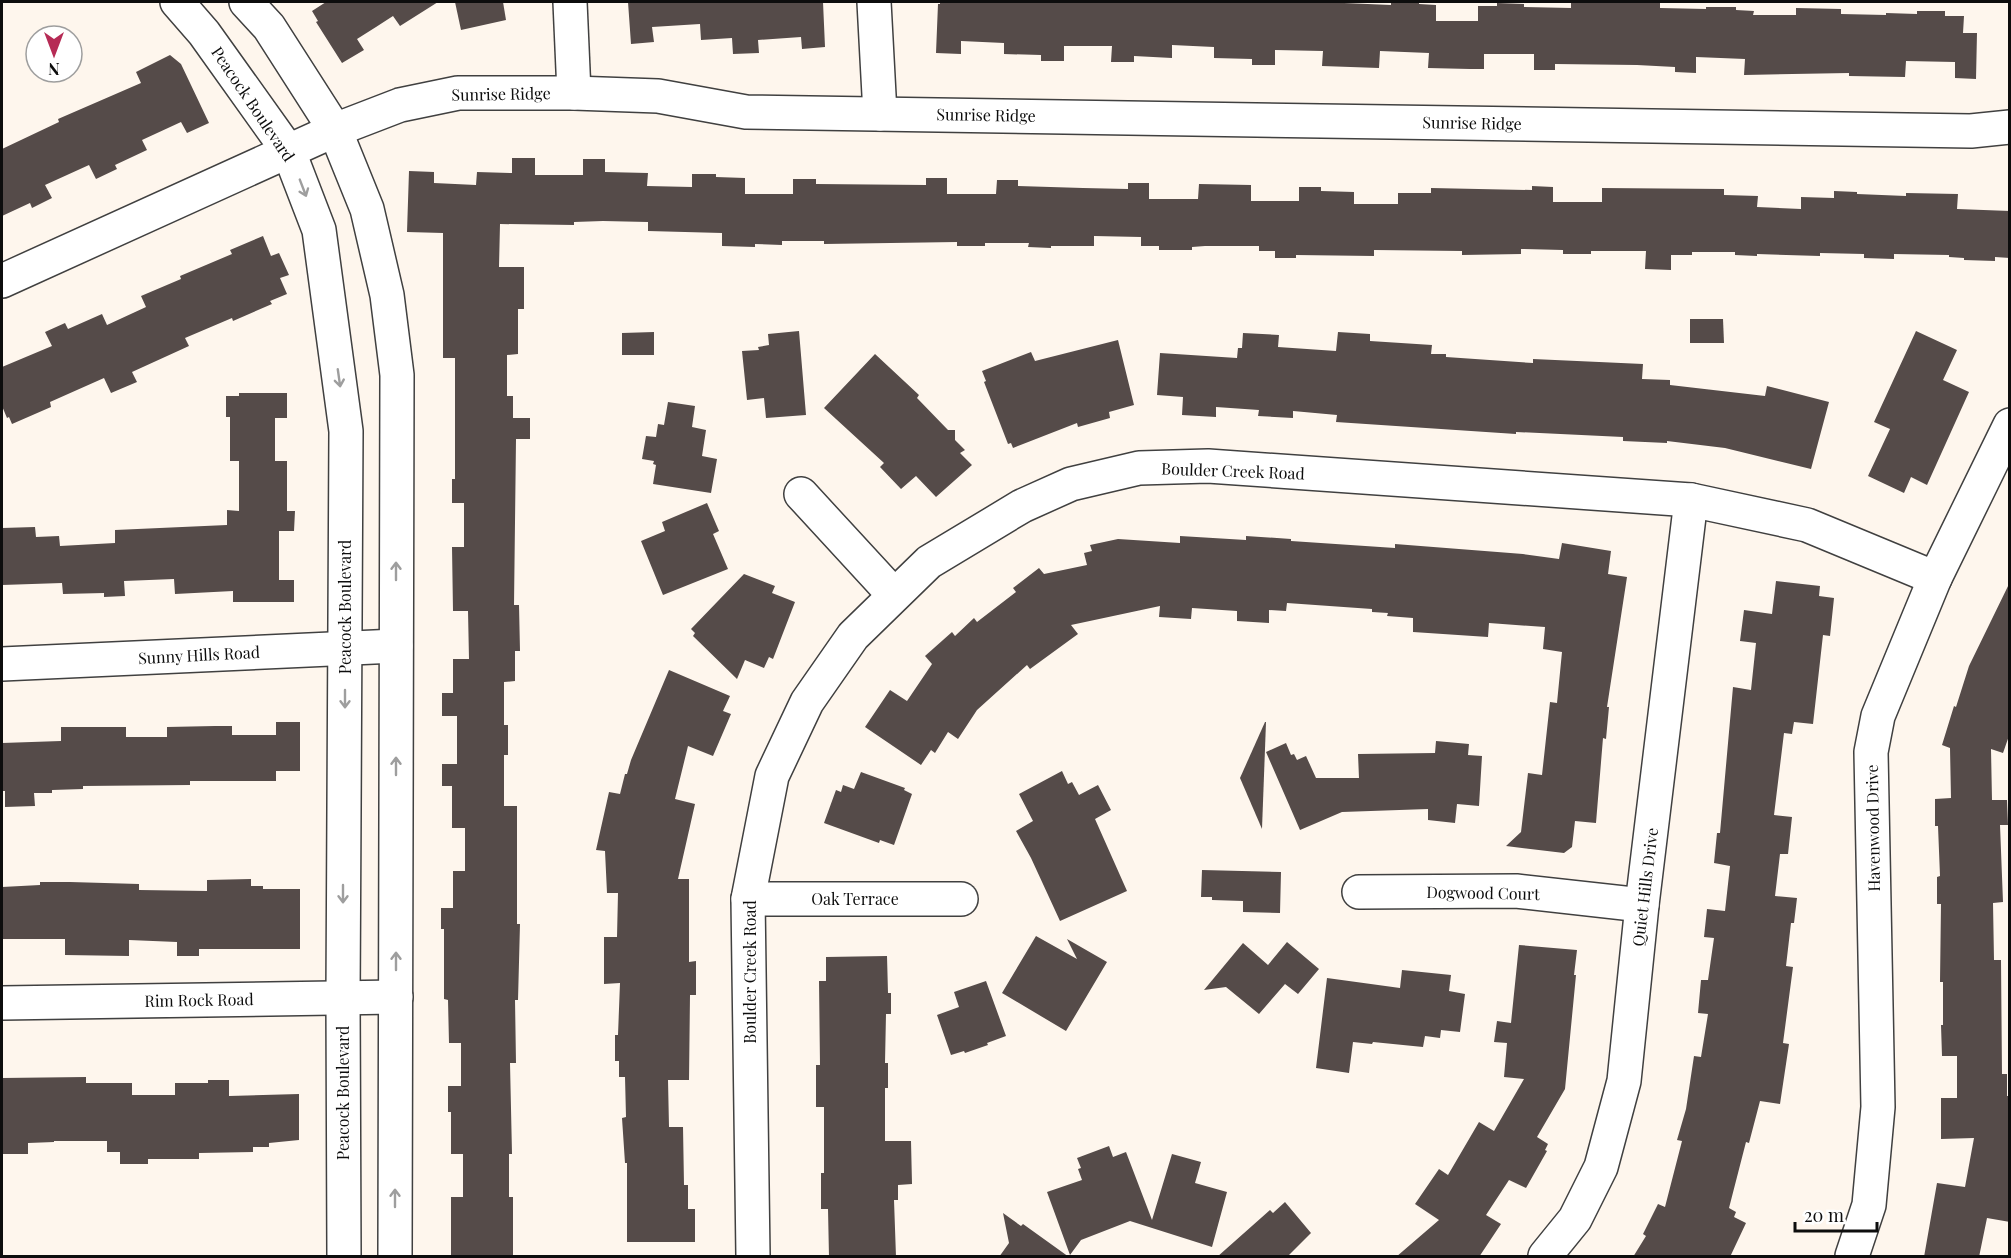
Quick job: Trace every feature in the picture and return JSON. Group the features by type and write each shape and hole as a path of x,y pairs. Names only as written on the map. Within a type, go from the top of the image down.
{"street":[{"name":"Peacock Boulevard","path":"177,2 204,33 289,152 319,230 346,431 344,1257"},
{"path":"246,2 269,27 335,130 367,209 387,295 397,375 395,1257"},
{"path":"570,2 574,93"},
{"path":"874,2 880,114"},
{"name":"Sunrise Ridge","path":"2,281 335,130 400,105 458,93 658,96 746,112 1971,131 2010,127"},
{"name":"Havenwood Drive","path":"1852,1257 1869,1205 1878,1107 1871,752 1878,716 1935,578 2010,425"},
{"name":"Boulder Creek Road","path":"753,1257 748,899 772,776 807,702 853,636 929,562 1022,506 1071,484 1138,468 1208,466 1691,500 1807,525 1935,578"},
{"path":"801,494 894,595"},
{"name":"Quiet Hills Drive","path":"1545,1257 1575,1220 1601,1167 1624,1081 1642,905 1691,500"},
{"name":"Sunny Hills Road","path":"2,664 396,646"},
{"name":"Dogwood Court","path":"1359,892 1516,891 1642,905"},
{"name":"Oak Terrace","path":"748,899 961,899"},
{"name":"Rim Rock Road","path":"2,1003 396,997"}],"building":[{"path":"326,2 438,2 400,26 393,16 357,39 364,50 342,63 316,22 318,21 312,11"},
{"path":"455,2 503,2 506,20 461,30"},
{"path":"628,2 823,2 825,47 802,49 801,37 758,40 759,53 733,54 732,38 701,40 700,24 652,27 654,42 631,44"},
{"path":"940,2 1344,2 1391,5 1391,2 1419,2 1419,4 1436,5 1436,21 1478,21 1478,6 1497,6 1497,3 1524,4 1524,7 1571,8 1571,2 1660,2 1660,8 1736,7 1736,10 1754,11 1753,15 1796,15 1796,8 1841,9 1841,14 1886,15 1886,13 1917,14 1917,11 1945,11 1945,16 1964,16 1963,33 1977,33 1976,79 1955,78 1955,62 1906,61 1905,77 1849,76 1849,73 1744,75 1745,59 1696,57 1696,73 1675,72 1675,67 1637,65 1555,64 1555,70 1534,70 1534,54 1484,54 1484,69 1428,68 1429,53 1380,51 1379,68 1322,66 1323,51 1275,50 1275,65 1252,65 1252,59 1214,58 1214,47 1172,45 1172,58 1134,56 1134,62 1111,62 1112,46 1064,46 1064,61 1041,61 1041,55 1004,54 1004,43 961,41 961,54 936,53 938,4"},
{"path":"170,55 181,64 209,123 187,133 181,122 142,140 147,150 115,165 117,169 96,179 89,165 45,185 52,198 32,208 30,203 2,216 2,149 59,122 58,119 141,83 136,72"},
{"path":"512,158 535,158 535,175 583,175 583,159 605,159 605,172 648,173 647,186 692,187 692,174 716,174 716,177 745,178 745,194 793,194 793,179 816,179 816,184 926,185 926,178 947,178 947,194 996,194 997,180 1018,180 1018,186 1128,189 1128,183 1149,183 1149,199 1198,199 1199,184 1251,185 1251,201 1299,201 1299,187 1321,187 1321,191 1354,192 1354,204 1398,204 1398,193 1431,193 1431,188 1532,190 1532,186 1553,187 1553,202 1602,202 1602,188 1724,189 1724,195 1758,196 1757,207 1801,209 1801,197 1834,198 1834,191 1906,196 1906,193 1958,194 1957,209 2010,211 2010,258 1995,257 1995,261 1964,260 1964,258 1949,257 1949,255 1894,254 1894,259 1864,258 1864,254 1820,253 1820,256 1757,254 1757,256 1735,255 1735,252 1692,252 1692,255 1671,255 1671,270 1645,269 1646,251 1591,251 1591,254 1563,254 1563,250 1521,249 1521,254 1462,255 1462,251 1374,250 1374,256 1296,255 1296,258 1275,258 1275,251 1259,251 1259,246 1205,246 1192,247 1192,250 1159,250 1159,246 1141,246 1141,237 1094,236 1094,246 1051,246 1051,248 1028,247 1029,243 985,243 985,246 957,246 957,242 824,244 824,241 782,241 782,245 755,244 755,247 722,246 722,233 648,231 648,222 574,222 574,225 500,224 499,267 524,267 524,309 518,309 518,354 507,355 507,396 513,396 513,418 530,418 530,439 516,439 514,605 519,605 520,651 515,651 515,681 504,682 504,725 508,725 508,755 504,755 504,806 517,806 517,924 520,924 518,1000 515,1000 516,1063 510,1063 512,1154 509,1154 509,1197 513,1197 513,1257 451,1257 451,1197 463,1197 463,1154 451,1154 451,1112 448,1112 448,1086 461,1086 461,1043 449,1043 448,1000 444,999 444,929 441,929 441,908 453,908 453,871 465,871 465,828 452,828 452,786 442,786 442,764 457,764 457,716 442,716 442,693 453,693 453,659 469,659 468,611 453,611 452,547 464,547 464,503 452,503 452,479 455,479 455,358 443,358 443,233 407,232 409,171 434,172 434,183 476,185 477,172 512,173"},
{"path":"263,236 271,256 279,253 289,275 280,278 287,294 270,301 272,304 233,321 232,318 185,338 189,346 132,372 137,382 111,393 104,378 50,402 51,407 12,424 9,417 7,418 2,406 2,367 52,346 45,332 65,323 68,329 102,314 107,325 146,307 141,296 181,279 180,276 232,254 230,250"},
{"path":"1690,319 1723,319 1724,343 1690,343"},
{"path":"799,331 806,415 766,418 764,398 747,400 742,351 759,350 758,347 769,345 768,334"},
{"path":"1916,331 1957,350 1943,380 1969,392 1927,485 1911,477 1904,493 1868,476 1890,429 1874,422"},
{"path":"654,332 654,355 622,355 622,333"},
{"path":"1338,332 1370,334 1370,341 1432,345 1431,354 1446,354 1446,357 1533,363 1533,359 1643,364 1642,379 1670,380 1670,385 1765,396 1767,386 1829,402 1811,469 1725,448 1667,441 1667,443 1623,441 1623,437 1516,432 1516,434 1336,422 1337,415 1293,411 1293,418 1258,416 1259,410 1216,407 1216,417 1182,415 1183,397 1157,395 1160,353 1237,358 1238,348 1242,348 1243,333 1279,335 1278,347 1336,351"},
{"path":"1118,340 1134,405 1109,412 1110,418 1078,427 1077,423 1013,448 1011,443 1008,444 984,382 986,381 982,371 1031,352 1035,361"},
{"path":"875,354 919,395 917,398 948,430 955,430 955,440 965,450 960,453 972,465 936,497 916,476 901,489 880,467 884,463 824,408"},
{"path":"239,393 287,393 287,418 275,418 275,461 287,461 287,511 295,511 294,531 279,531 279,580 294,580 294,602 233,602 233,591 175,594 174,579 124,581 125,596 104,597 104,593 63,594 62,583 2,585 2,528 35,527 36,537 59,536 60,546 115,543 115,530 227,525 227,510 239,511 239,461 230,461 230,417 226,417 226,396 239,396"},
{"path":"668,402 695,406 692,427 706,430 702,456 717,459 711,493 653,484 656,465 653,464 654,461 642,459 646,436 656,437 658,424 664,425"},
{"path":"707,503 719,531 713,534 728,569 663,595 641,541 665,531 662,522"},
{"path":"1180,536 1246,540 1246,536 1395,548 1395,544 1559,559 1562,543 1611,551 1608,574 1627,577 1607,707 1609,707 1606,739 1603,738 1596,823 1575,821 1572,847 1564,853 1506,846 1521,832 1528,773 1542,775 1550,702 1557,703 1562,652 1543,649 1545,627 1489,623 1488,637 1413,632 1413,618 1387,616 1388,613 1372,612 1372,609 1287,603 1286,611 1269,610 1269,623 1237,621 1237,611 1192,608 1191,619 1159,617 1160,606 1071,625 1078,634 1030,669 1027,665 977,710 958,739 948,732 935,753 931,750 921,765 865,727 890,690 907,701 932,664 925,656 952,632 955,636 974,618 977,622 1016,592 1013,588 1039,568 1044,574 1087,565 1084,553 1092,551 1090,545 1118,539 1180,543"},
{"path":"744,574 775,586 772,593 795,602 773,659 769,657 764,668 745,660 737,679 693,636 695,633 691,629"},
{"path":"1776,581 1820,586 1819,596 1834,598 1830,636 1823,635 1813,724 1794,722 1792,734 1784,733 1774,815 1792,817 1788,854 1780,854 1775,896 1797,898 1794,923 1791,923 1786,966 1793,967 1783,1043 1789,1044 1780,1104 1760,1101 1749,1143 1746,1142 1729,1208 1736,1212 1734,1217 1746,1223 1730,1257 1633,1257 1646,1236 1643,1234 1658,1204 1665,1207 1682,1141 1677,1140 1686,1109 1694,1056 1701,1057 1708,1014 1698,1013 1701,980 1708,980 1714,938 1704,937 1707,909 1725,911 1730,866 1714,863 1717,833 1720,833 1733,687 1751,690 1756,643 1740,641 1744,610 1772,614"},
{"path":"2010,582 2010,733 2003,753 1991,749 1992,800 2007,800 2008,825 2000,825 2003,902 1993,903 1994,960 2001,960 2002,1074 2007,1074 2007,1096 2010,1096 2010,1222 1987,1218 1979,1257 1924,1257 1937,1183 1965,1187 1974,1138 1941,1139 1941,1098 1957,1098 1957,1056 1942,1056 1941,904 1937,904 1937,877 1940,876 1935,799 1951,798 1950,748 1942,745 1969,666"},
{"path":"669,670 730,696 723,711 731,714 713,756 688,746 675,799 695,804 678,879 689,879 689,962 696,961 696,995 690,995 689,1080 668,1080 669,1127 683,1127 684,1185 688,1185 688,1209 695,1209 695,1242 627,1242 627,1163 625,1163 622,1118 626,1117 625,1077 619,1077 619,1061 615,1061 620,983 604,984 604,937 617,937 618,893 607,893 605,851 596,850 609,792 620,794 625,774 627,774"},
{"path":"276,722 300,722 300,771 276,771 276,781 190,781 190,785 83,786 83,789 34,793 35,806 5,807 5,791 2,791 2,743 61,741 61,727 126,727 126,737 167,737 167,727 215,726 232,726 232,735 276,735"},
{"path":"1266,722 1262,829 1240,778"},
{"path":"1436,741 1469,744 1468,755 1482,756 1479,806 1457,804 1455,823 1428,820 1428,809 1342,812 1300,830 1266,752 1286,743 1291,755 1294,754 1297,760 1306,756 1316,778 1359,778 1358,754 1435,753"},
{"path":"1062,771 1068,784 1072,782 1079,795 1098,785 1111,810 1095,819 1127,891 1060,921 1016,831 1033,821 1019,794"},
{"path":"861,772 905,788 904,790 912,794 894,845 880,840 879,843 824,823 836,790 841,792 843,785 854,789"},
{"path":"1202,870 1281,872 1280,913 1243,912 1243,901 1212,900 1212,897 1201,897"},
{"path":"251,879 251,886 263,886 263,889 300,889 300,949 199,949 199,956 177,956 177,942 129,940 129,956 65,955 65,939 2,939 2,887 40,885 40,882 70,882 139,884 139,890 207,891 207,880"},
{"path":"1036,936 1077,959 1067,939 1107,962 1066,1031 1002,993"},
{"path":"1287,942 1319,969 1298,994 1285,984 1259,1014 1226,987 1204,990 1243,943 1268,965"},
{"path":"1519,945 1577,950 1565,1089 1537,1137 1548,1144 1545,1150 1547,1151 1526,1188 1509,1180 1486,1215 1501,1224 1479,1257 1396,1257 1439,1220 1415,1204 1439,1169 1448,1175 1479,1122 1494,1131 1524,1079 1504,1077 1507,1043 1494,1042 1497,1021 1511,1023"},
{"path":"887,956 891,1014 886,1014 885,1063 888,1063 888,1088 885,1088 885,1141 911,1141 912,1184 898,1185 898,1200 894,1200 896,1257 829,1257 828,1209 821,1209 821,1173 824,1173 824,1107 816,1107 816,1065 820,1065 819,981 826,981 826,957"},
{"path":"1402,970 1451,975 1449,991 1465,994 1460,1032 1441,1030 1440,1038 1425,1036 1423,1047 1353,1042 1349,1073 1316,1068 1327,978 1400,988"},
{"path":"986,981 1006,1036 965,1053 964,1051 951,1055 937,1015 959,1007 954,992"},
{"path":"86,1077 86,1083 132,1083 132,1095 175,1095 175,1083 208,1083 208,1080 229,1080 229,1096 299,1094 299,1140 269,1143 269,1147 253,1147 253,1152 199,1153 199,1159 148,1159 148,1164 120,1164 120,1152 107,1152 107,1141 28,1143 28,1154 2,1154 2,1078"},
{"path":"1109,1146 1113,1157 1126,1152 1152,1220 1172,1154 1201,1162 1195,1183 1227,1192 1212,1247 1130,1221 1081,1240 1070,1255 1047,1192 1082,1180 1077,1158"},
{"path":"1285,1202 1311,1233 1287,1257 1217,1257 1270,1210 1273,1213"},
{"path":"1003,1213 1021,1226 1023,1224 1069,1257 999,1257 1009,1243"}]}
